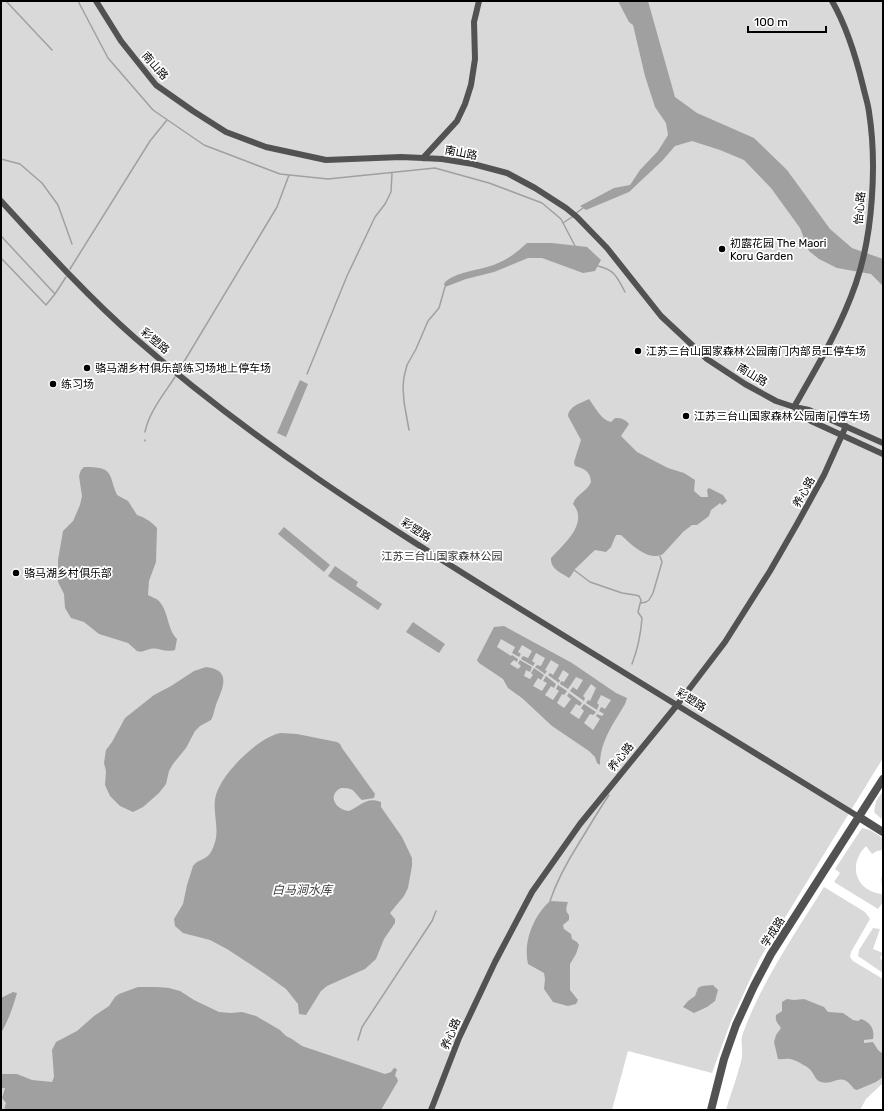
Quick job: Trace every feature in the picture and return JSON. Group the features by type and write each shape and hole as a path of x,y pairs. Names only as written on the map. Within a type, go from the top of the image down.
{"street":[{"name":"南山路","path":"96,1 121,41 156,85 226,132 266,147 326,160 423,158 442,159 466,163 506,173 535,188 577,217 608,248 661,316 707,359 745,384 776,401 809,410 883,443"},
{"path":"423,158 457,121 471,85 476,59 474,22 479,1"},
{"name":"怡心路","path":"794,407 839,326 858,278 866,244 870,212 873,164 869,112 857,62 842,18 832,1"},
{"name":"彩塑路","path":"1,201 110,316 209,399 279,452 348,499 446,562 883,832"},
{"name":"南山路","path":"794,407 811,421 883,454"},
{"name":"养心路","path":"431,1110 459,1038 495,962 532,892 580,824 677,705 725,642 770,571 824,475 846,426"},
{"name":"学成路","path":"711,1110 724,1059 736,1025 754,986 771,954 883,780"}],"green space":[{"name":"江苏三台山国家森林公园","path":"1,1 883,1 883,758 759,960 731,1021 712,1073 628,1051 612,1110 1,1110"},
{"path":"883,791 883,820 874,812 876,801"},
{"path":"862,828 870,830 883,838 883,850 872,854 866,846 860,853 856,869 857,876 866,888 883,894 883,902 878,909 834,882 840,873 835,869"},
{"path":"881,878 883,878 883,894"},
{"path":"824,887 865,912 870,919 851,952 850,957 853,961 883,979 883,1083 866,1099 860,1110 726,1110 742,1057 742,1036 751,1014 769,976"},
{"path":"873,928 880,929 873,949 883,953 880,958 883,961 883,973 858,956 859,950"}],"water":[{"path":"618,1 648,1 675,97 697,113 754,138 787,170 830,229 852,248 883,259 883,286 871,274 837,268 819,259 809,251 800,228 771,188 744,160 692,141 675,146 662,161 629,192 586,210 580,206 614,188 630,185 640,170 658,151 668,135 666,123 655,107 645,76 633,25 629,22"},
{"path":"527,243 552,243 587,247 601,260 595,271 583,273 542,258 528,258 494,272 466,279 445,287 444,284 453,277 501,262 513,255"},
{"path":"300,380 308,384 286,437 277,433"},
{"path":"589,399 598,413 607,421 611,422 617,418 623,419 629,424 621,436 637,452 668,468 684,473 695,480 694,491 701,497 708,497 707,490 709,488 723,495 727,501 722,505 720,503 711,510 709,516 697,525 692,525 683,532 663,554 652,556 646,554 640,551 621,535 616,535 611,547 606,552 595,550 575,569 569,578 554,568 551,558 573,533 578,518 577,511 573,504 591,482 586,471 575,466 574,462 581,440 568,416 573,407"},
{"path":"84,467 101,468 105,470 111,476 117,495 128,501 137,515 148,520 157,528 156,562 149,581 148,595 159,601 165,610 171,630 177,639 175,650 168,651 148,649 139,652 128,643 99,634 84,622 71,618 65,608 64,594 58,582 58,560 63,531 73,521 80,505 82,496 79,476"},
{"path":"284,527 330,565 324,572 278,534"},
{"path":"335,566 358,582 356,586 382,604 378,610 328,576"},
{"path":"413,622 445,644 439,653 406,632"},
{"path":"504,626 572,663 616,693 627,698 605,740 602,748 600,765 589,751 552,726 522,698 508,688 503,679 479,663 477,660 494,627","holes":["501,639 515,647 512,653 519,657 521,654 518,652 522,645 532,651 528,658 523,656 521,659 533,666 535,663 532,661 536,653 545,658 541,666 537,665 535,667 545,674 547,671 545,670 551,660 559,665 553,675 550,673 548,675 559,683 560,680 558,679 563,670 569,674 564,682 561,681 560,684 568,689 576,677 583,680 577,690 573,687 570,691 584,701 585,698 583,696 591,684 596,688 590,701 588,700 586,703 597,710 599,705 597,703 601,695 611,700 605,709 601,707 599,711 604,714 602,716 597,714 596,716 600,719 593,730 584,723 590,714 593,715 596,712 584,704 581,708 584,711 579,719 570,713 576,704 580,706 582,703 569,693 567,696 571,699 564,708 557,703 562,694 564,695 567,691 558,685 556,689 559,691 553,700 545,695 551,686 554,688 556,684 546,676 543,681 547,683 542,691 533,686 538,678 541,680 544,675 534,668 531,673 533,675 530,679 524,676 526,670 530,672 532,667 520,660 518,663 521,666 518,669 510,664 514,660 517,662 518,659 497,647"]},
{"path":"206,667 220,672 223,676 223,687 211,720 200,726 195,731 186,748 173,764 169,771 166,784 159,793 143,807 133,812 120,806 110,796 105,785 106,771 104,763 106,750 125,718 154,695 194,671"},
{"name":"白马涧水库","path":"281,733 297,734 337,742 340,744 375,794 374,798 362,800 349,788 341,788 334,794 334,802 340,808 349,811 364,802 376,800 381,802 381,807 402,837 412,858 408,888 404,896 390,913 395,919 395,923 384,939 376,959 365,969 327,986 321,991 306,1015 299,1014 298,1004 286,989 227,949 210,940 183,933 175,926 174,919 183,904 193,866 209,855 216,840 215,800 223,780 240,759 251,749 272,736"},
{"path":"550,901 568,902 566,909 569,915 569,920 563,925 564,929 571,934 572,939 579,945 570,964 570,990 578,1000 576,1004 568,1006 553,1002 544,989 544,973 528,964 527,947 531,930 539,914"},
{"path":"713,985 718,990 715,1001 707,1007 694,1013 683,1007 695,996 698,988"},
{"path":"138,987 169,988 180,991 194,1000 219,1012 242,1012 256,1016 280,1030 286,1036 302,1046 385,1074 391,1072 394,1068 397,1069 395,1076 398,1081 381,1110 4,1110 6,1103 2,1098 5,1088 1,1089 1,1074 17,1074 32,1080 52,1082 54,1077 52,1050 56,1042 77,1031 94,1016 109,1006 119,994"},
{"path":"13,992 17,993 6,1024 1,1033 1,998"},
{"path":"787,999 804,999 824,1007 828,1012 843,1013 853,1020 858,1021 861,1019 867,1022 871,1026 873,1039 864,1040 864,1043 873,1042 878,1050 883,1054 883,1077 876,1082 857,1090 842,1079 826,1083 821,1082 809,1069 799,1062 788,1059 778,1059 774,1042 776,1035 781,1028 776,1021 776,1015 782,1011 782,1002"}],"waterway":[{"path":"6,1 52,50"},
{"path":"78,1 108,58 153,110 204,145 280,174 328,179 435,168 489,183 542,203 561,219 575,246"},
{"path":"70,269 150,141 167,120"},
{"path":"1,159 20,164 42,183 58,205 72,244"},
{"path":"307,374 347,276 375,217 385,204 391,192 392,173"},
{"path":"179,370 277,207 289,175"},
{"path":"575,214 583,208"},
{"path":"563,223 572,217"},
{"path":"1,236 55,294 46,305 1,258"},
{"path":"598,266 612,272 620,282 625,292"},
{"path":"55,294 66,277"},
{"path":"409,430 403,387 407,365 416,349 428,321 439,308 445,287"},
{"path":"145,432 153,410 175,377"},
{"path":"641,603 649,600 653,593 662,562 660,556"},
{"path":"574,570 590,582 622,593 639,596 641,600 638,612 642,618 640,635 632,664"},
{"path":"550,901 566,864 609,795"},
{"path":"358,1040 362,1027 432,921 436,911"}],"place":[{"name":"初露花园 The Maori Koru Garden","path":"722,249"},
{"name":"江苏三台山国家森林公园南门内部员工停车场","path":"638,351"},
{"name":"骆马湖乡村俱乐部练习场地上停车场","path":"87,368"},
{"name":"练习场","path":"53,384"},
{"name":"江苏三台山国家森林公园南门停车场","path":"686,416"},
{"name":"骆马湖乡村俱乐部","path":"16,573"}]}
